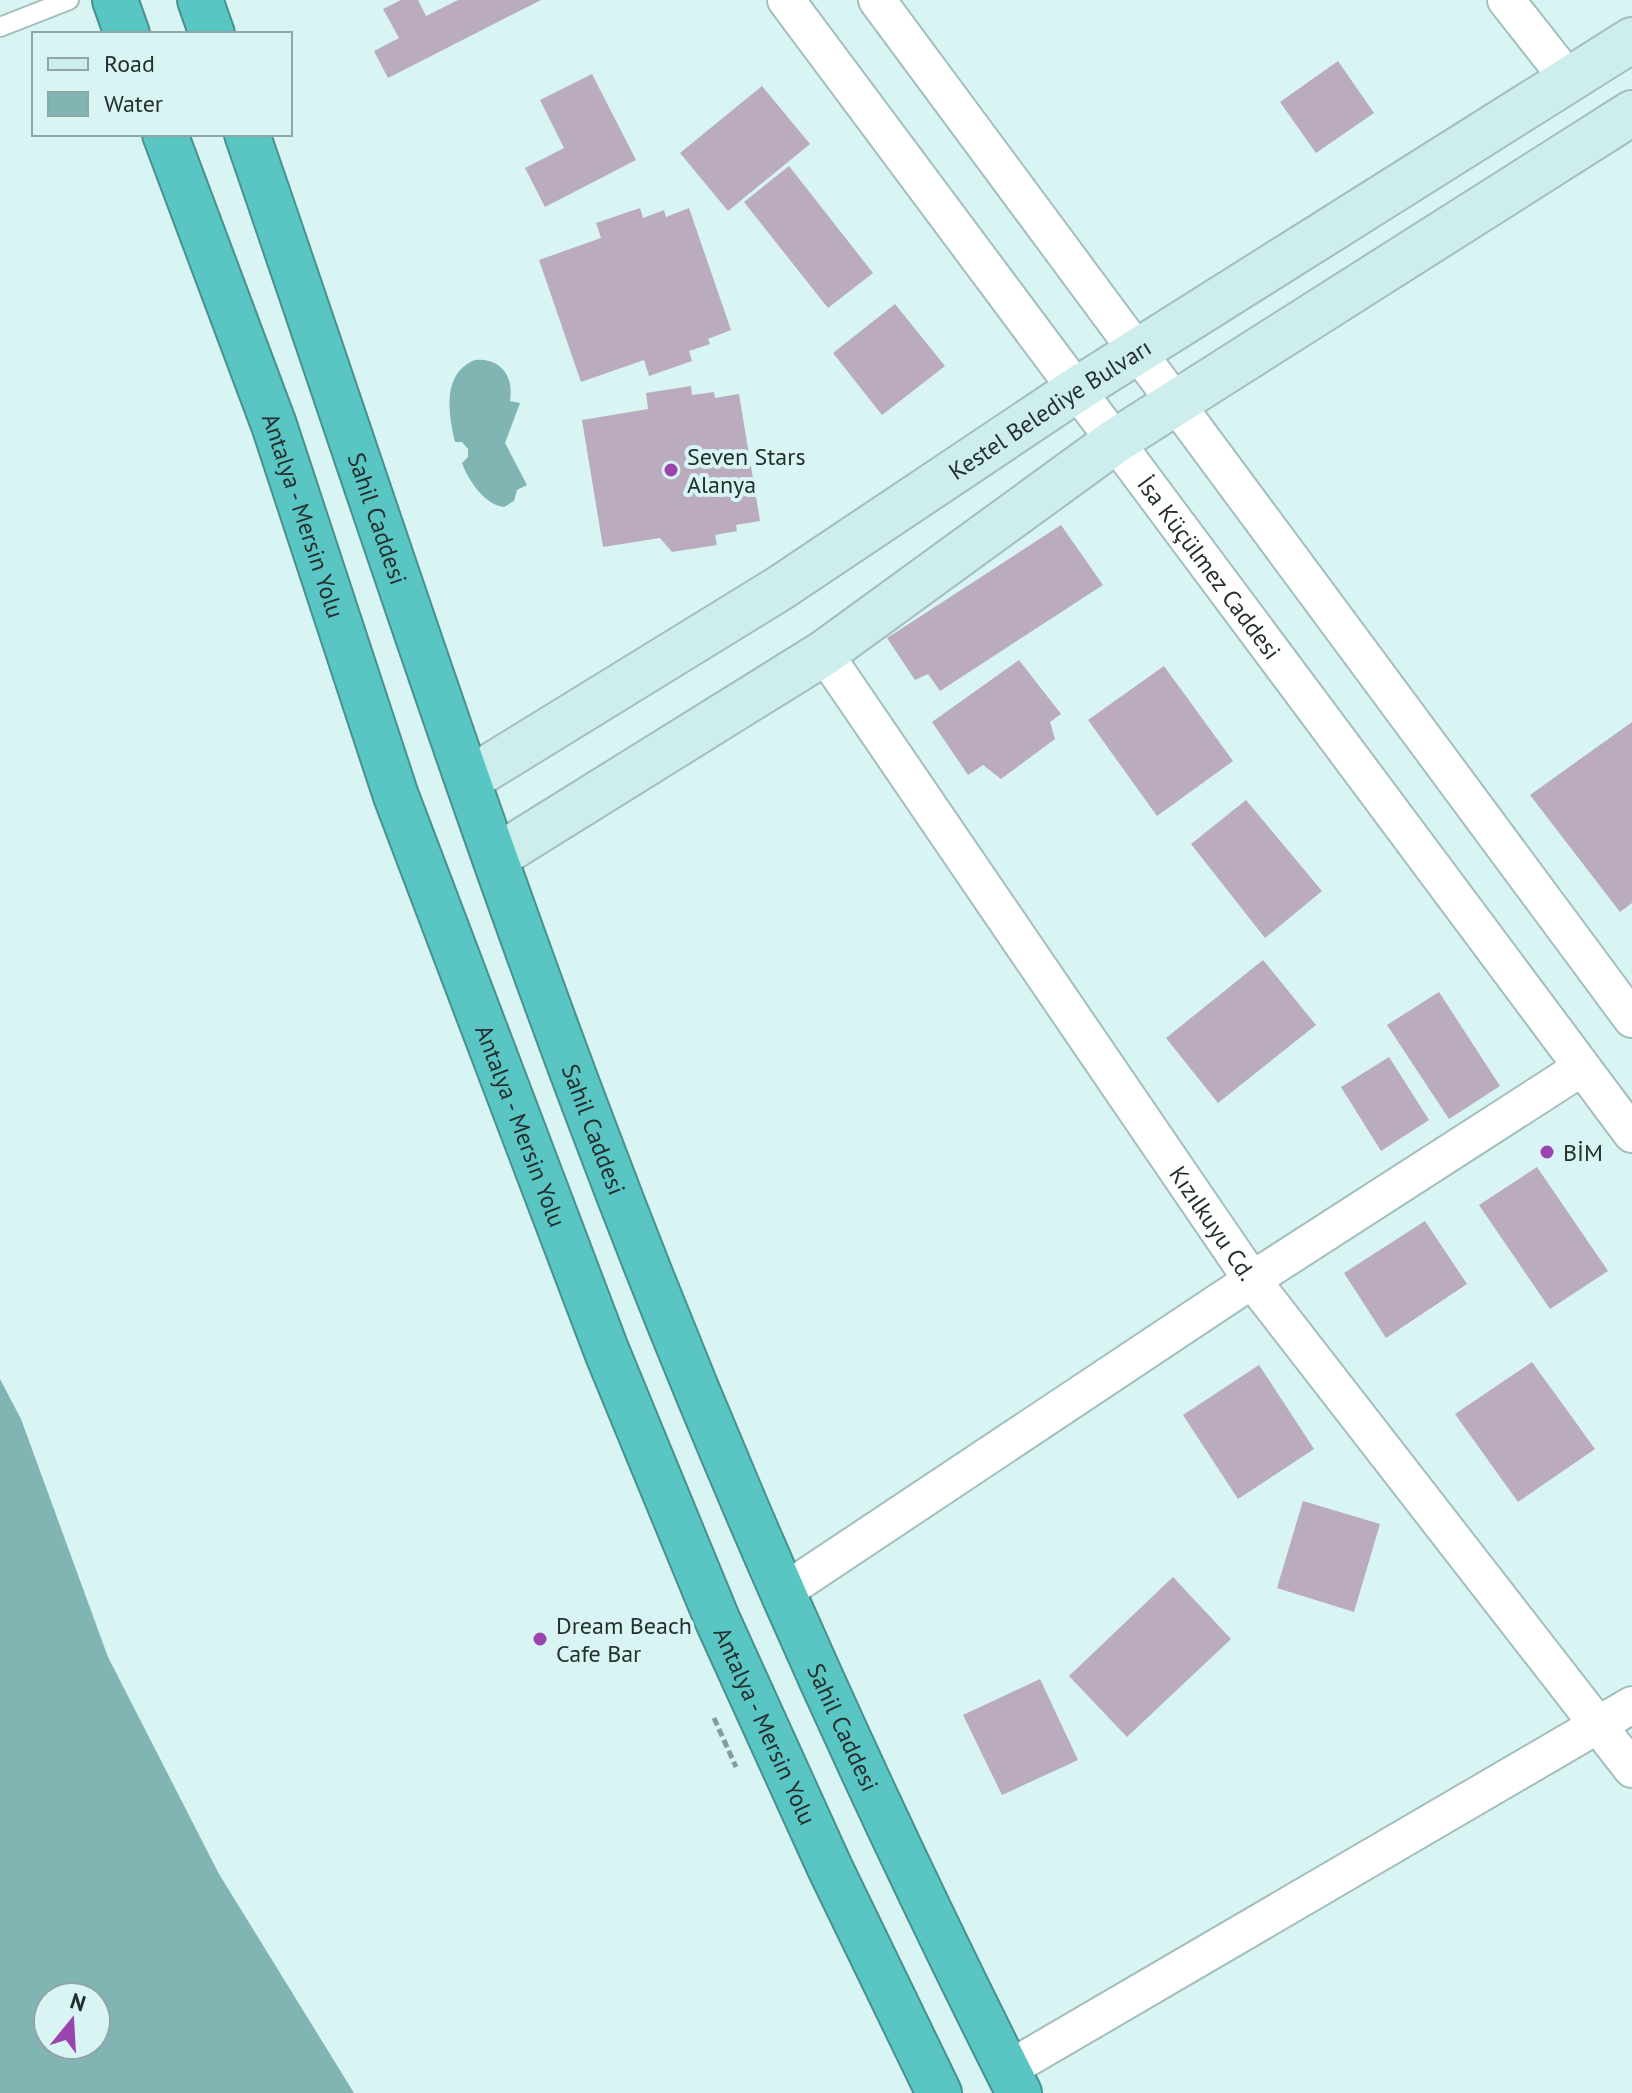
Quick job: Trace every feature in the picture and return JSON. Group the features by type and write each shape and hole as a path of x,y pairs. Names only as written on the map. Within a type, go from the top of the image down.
{"highway":[{"path":"115,0 126,32"},
{"name":"Antalya - Mersin Yolu","path":"166,136 274,425 396,796 607,1352 717,1619 830,1868 939,2093"},
{"name":"Sahil Caddesi","path":"248,136 468,780 592,1126 782,1593 1013,2082"}],"street":[{"name":"İsa Küçülmez Caddesi","path":"786,0 1632,1134"},
{"path":"877,0 1632,1019"},
{"path":"1506,0 1569,80"},
{"name":"Kestel Belediye Bulvarı","path":"468,780 780,588 1076,390 1632,40"},
{"path":"496,857 824,653 1114,442 1632,113"},
{"name":"Kızılkuyu Cd.","path":"824,653 1252,1280 1632,1769"},
{"path":"782,1593 1252,1280 1581,1068"},
{"path":"1013,2082 1632,1705"}],"lane":[{"path":"0,27 69,0"}],"water":[{"path":"475,360 492,362 504,370 510,384 510,401 520,403 505,443 527,485 517,490 514,501 504,507 484,497 468,477 462,463 468,457 468,449 462,442 455,442 452,431 452,384 464,366"},
{"path":"0,1379 21,1419 108,1657 219,1874 354,2093 0,2093"}],"building":[{"path":"401,0 418,0 426,16 458,0 541,0 388,78 374,51 399,38 383,9"},
{"path":"1338,61 1374,113 1316,153 1280,102"},
{"path":"592,74 636,160 545,207 525,168 564,148 540,100"},
{"path":"762,86 810,144 728,211 680,153"},
{"path":"789,166 873,273 828,308 744,202"},
{"path":"640,208 643,218 664,210 666,217 689,208 731,330 708,339 710,344 689,351 692,361 649,376 644,360 581,382 539,260 601,238 596,223"},
{"path":"895,304 945,366 882,415 833,353"},
{"name":"Seven Stars Alanya","path":"691,386 692,395 714,392 715,398 739,394 760,521 736,525 737,531 715,535 717,545 672,552 660,538 603,547 582,420 648,409 646,393"},
{"path":"1061,525 1103,585 940,691 928,674 915,680 887,638"},
{"path":"1019,660 1061,714 1050,722 1055,739 1001,779 983,765 968,775 932,722"},
{"path":"1164,666 1233,761 1157,816 1088,720"},
{"path":"1632,722 1632,903 1620,912 1530,795"},
{"path":"1246,800 1322,891 1265,938 1191,844"},
{"path":"1263,960 1316,1025 1218,1103 1166,1038"},
{"path":"1439,992 1500,1086 1449,1119 1387,1025"},
{"path":"1389,1057 1429,1120 1381,1151 1341,1087"},
{"path":"1537,1167 1608,1271 1550,1309 1479,1205"},
{"path":"1425,1221 1467,1284 1386,1338 1344,1273"},
{"path":"1532,1362 1595,1449 1518,1502 1455,1414"},
{"path":"1259,1365 1314,1449 1238,1499 1183,1415"},
{"path":"1303,1501 1380,1524 1354,1612 1277,1588"},
{"path":"1173,1577 1231,1639 1127,1737 1069,1676"},
{"path":"1040,1679 1078,1760 1002,1795 963,1715"}],"place":[{"name":"Seven Stars Alanya","path":"671,470"},
{"name":"BİM","path":"1547,1152"},
{"name":"Dream Beach Cafe Bar","path":"540,1639"}]}
